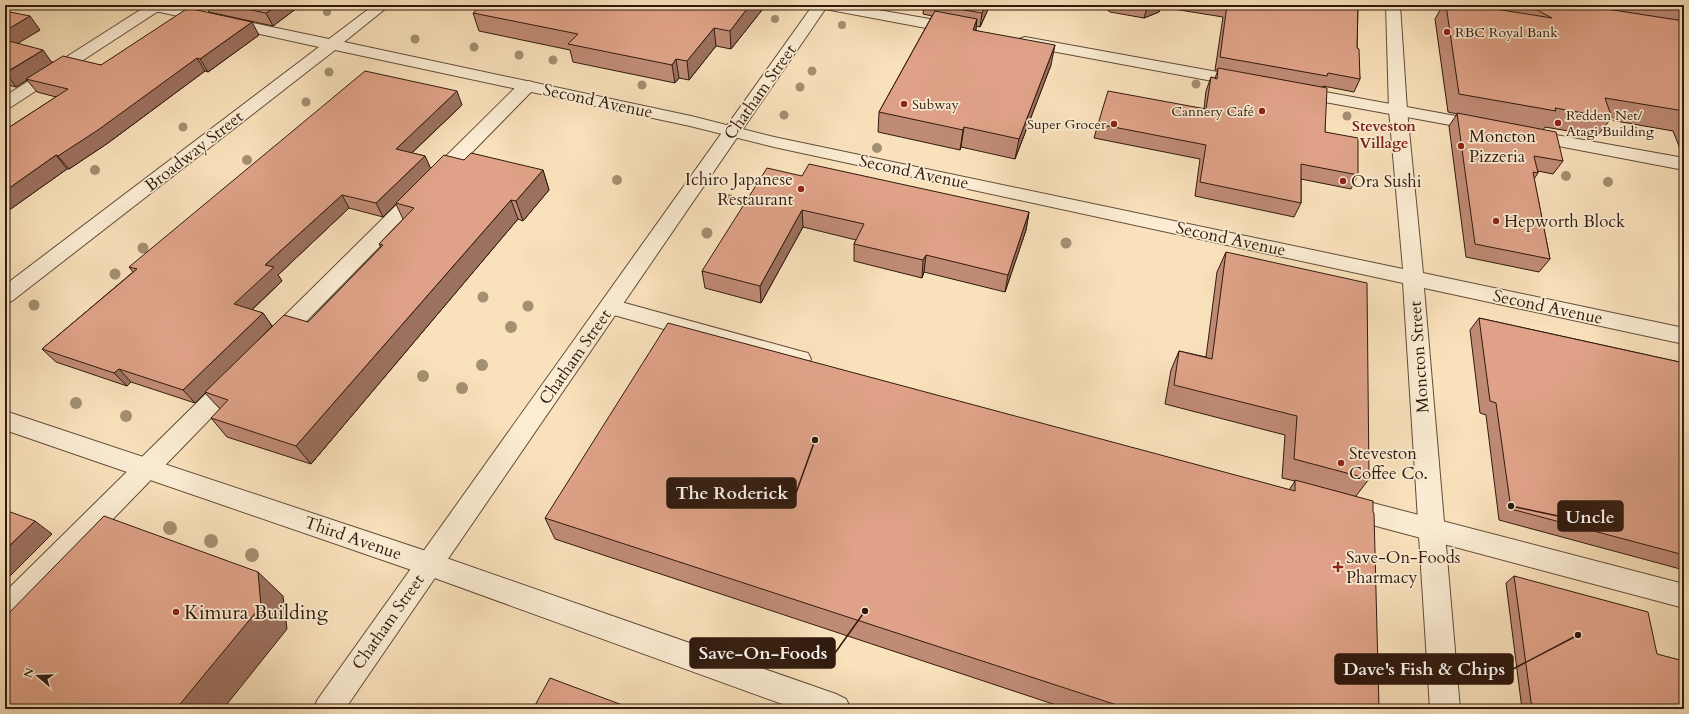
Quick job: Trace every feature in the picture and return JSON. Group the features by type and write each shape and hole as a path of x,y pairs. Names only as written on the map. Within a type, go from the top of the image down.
{"street":[{"name":"Broadway Street","path":"5,296 383,5"},
{"name":"Chatham Street","path":"328,709 820,5"},
{"path":"825,5 970,31"},
{"name":"Moncton Street","path":"1393,5 1398,110 1413,279 1445,709"},
{"path":"1489,5 1541,13"},
{"name":"Second Avenue","path":"150,6 691,121 811,150 1684,336"},
{"path":"5,103 150,6"},
{"path":"1007,38 1258,84"},
{"path":"262,351 527,86"},
{"path":"1281,89 1684,164"},
{"path":"610,307 818,364"},
{"path":"5,610 245,368"},
{"name":"Third Avenue","path":"5,420 429,564 836,709"},
{"path":"1326,501 1684,596"}],"building":[{"path":"227,5 278,5 266,13"},
{"path":"482,5 750,5 730,31 714,28 687,61 676,59 672,65 568,44 578,34 473,13"},
{"path":"941,5 986,5 982,13"},
{"path":"1227,5 1358,5 1357,48 1359,49 1360,79 1328,73 1327,76 1220,57"},
{"path":"1446,5 1470,5 1552,18 1528,5 1581,5 1684,21 1684,111 1605,98 1612,118 1555,108 1556,111 1459,94"},
{"path":"1662,5 1684,5 1684,8"},
{"path":"188,8 252,22 200,59 197,58 98,130 58,156 56,155 5,191 5,130 68,89 26,79 63,56 101,65"},
{"path":"5,11 30,16 5,31"},
{"path":"935,11 977,19 973,30 1055,45 1019,139 964,127 963,130 879,112"},
{"path":"5,40 43,50 5,73"},
{"path":"1218,68 1327,88 1325,132 1358,138 1358,175 1301,164 1301,203 1200,182 1206,145 1098,124 1108,91 1206,109 1211,77 1217,79"},
{"path":"365,71 457,91 396,149 425,156 376,203 342,195 265,265 274,267 234,304 263,313 183,390 119,369 114,373 42,349 137,269 129,267"},
{"path":"1457,113 1556,132 1563,161 1534,156 1538,173 1533,172 1550,259 1475,244"},
{"path":"471,153 543,170 516,201 511,200 296,446 211,418 228,400 205,392 284,315 308,322 383,245 379,244 414,208 396,203 444,155 464,160"},
{"path":"809,164 1029,212 1008,275 926,255 923,260 854,244 864,224 802,210 760,286 702,271 767,168 802,176"},
{"path":"1226,252 1367,283 1369,479 1294,459 1297,416 1174,385 1179,351 1212,359"},
{"path":"1479,318 1684,363 1684,555 1511,509 1496,403 1490,401"},
{"path":"668,323 1295,491 1295,480 1373,501 1379,709 1129,709 545,518"},
{"path":"5,510 35,521 5,550"},
{"name":"Kimura Building","path":"104,516 258,572 261,606 176,709 5,709 5,617"},
{"path":"1514,576 1648,612 1657,654 1684,661 1684,709 1532,709"},
{"path":"550,678 633,709 533,709"}],"place":[{"name":"RBC Royal Bank","path":"1447,32"},
{"name":"Subway","path":"904,104"},
{"name":"Cannery Café","path":"1262,111"},
{"name":"Redden Net/ Atagi Building","path":"1558,123"},
{"name":"Super Grocer","path":"1114,124"},
{"name":"Moncton Pizzeria","path":"1461,146"},
{"name":"Ora Sushi","path":"1343,181"},
{"name":"Ichiro Japanese Restaurant","path":"801,189"},
{"name":"Hepworth Block","path":"1496,221"},
{"name":"The Roderick","path":"815,440"},
{"name":"Steveston Coffee Co.","path":"1341,463"},
{"name":"Uncle","path":"1511,506"},
{"name":"Save-On-Foods Pharmacy","path":"1338,567"},
{"name":"Save-On-Foods","path":"865,611"},
{"name":"Kimura Building","path":"176,612"},
{"name":"Dave's Fish & Chips","path":"1578,635"}],"district":[{"name":"Steveston Village","path":"1384,134"}]}
